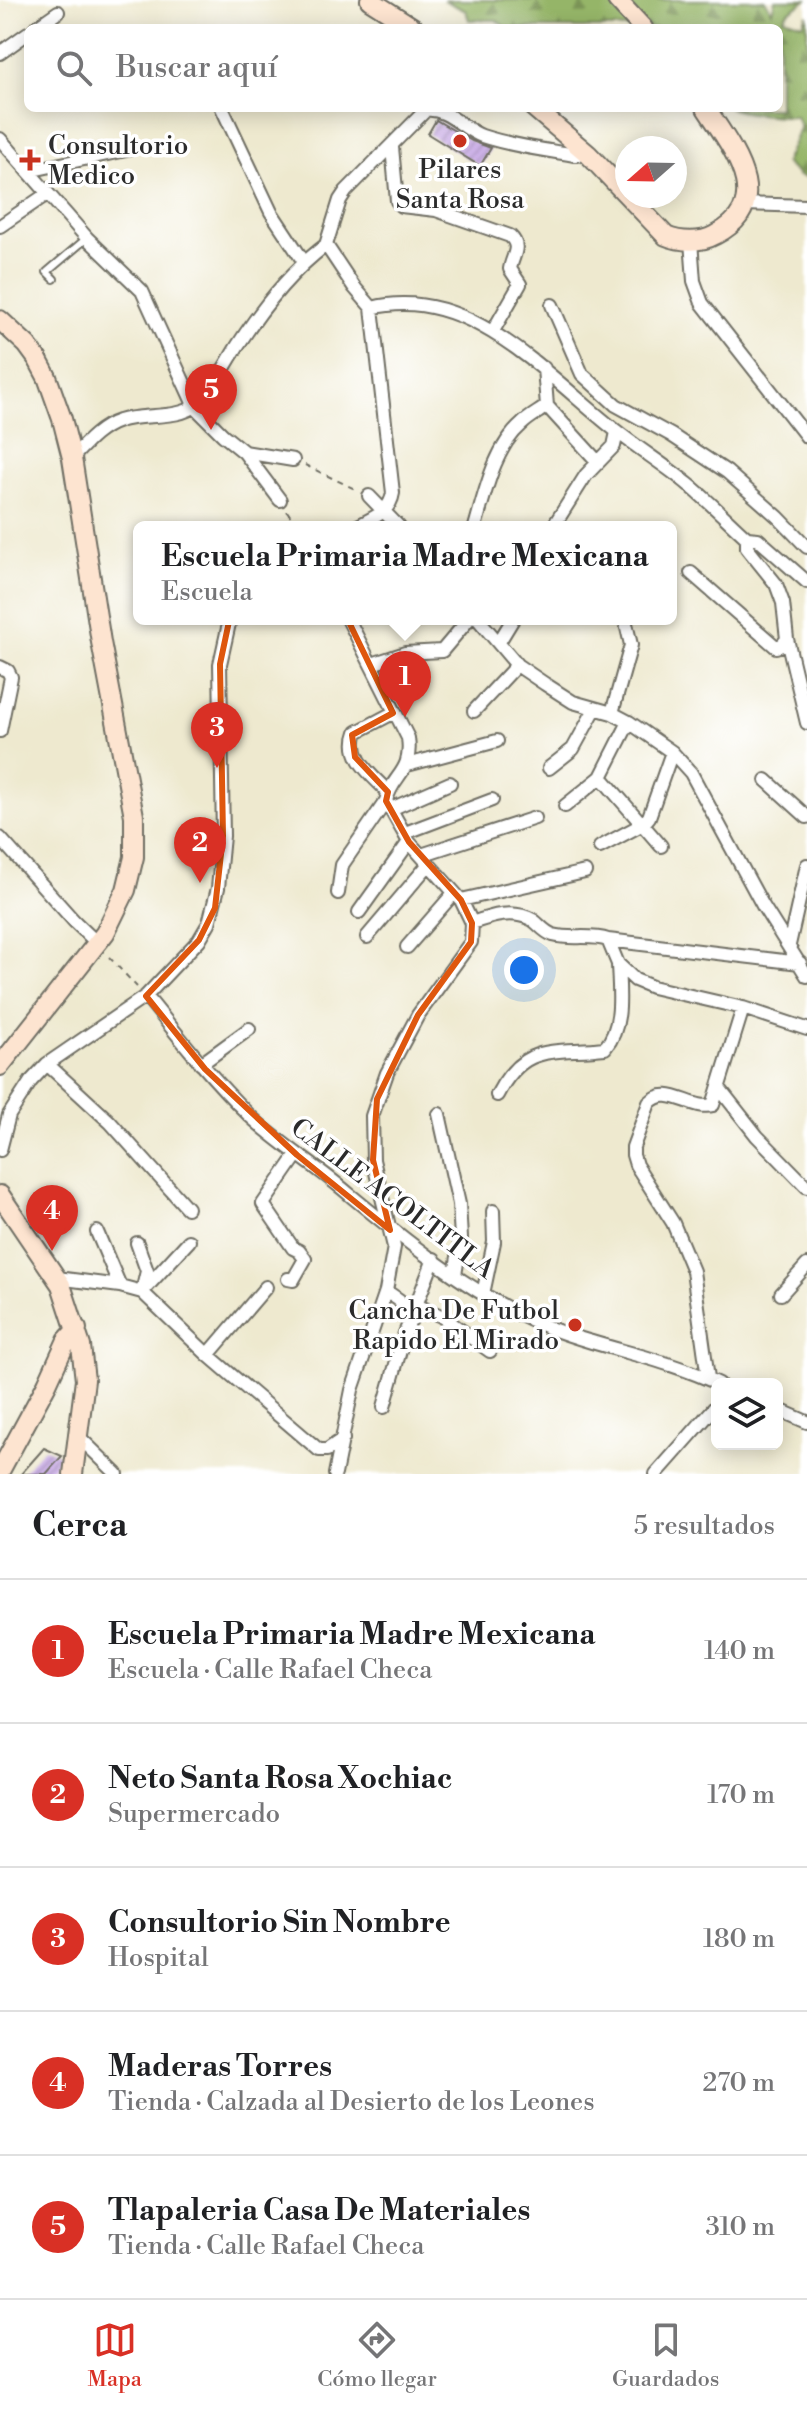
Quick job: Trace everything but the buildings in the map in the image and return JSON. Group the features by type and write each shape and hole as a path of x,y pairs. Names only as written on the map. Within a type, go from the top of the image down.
{"street":[{"path":"370,0 408,24"},
{"path":"617,0 639,24"},
{"path":"41,24 58,12"},
{"path":"0,53 24,36"},
{"path":"224,112 271,212 304,262"},
{"path":"72,458 95,435 122,420 163,416 195,407 243,337 304,262 326,245 340,200 346,191 392,147 419,115 426,112"},
{"path":"438,112 480,136 575,155 588,154"},
{"path":"539,112 588,154 666,236 691,241 708,239 722,232 737,219 745,204 741,162 709,112"},
{"path":"0,139 87,238 142,291 195,407 244,452 280,500"},
{"path":"392,147 398,204 436,210 510,236 517,245 510,269 520,284 493,331"},
{"path":"28,171 131,149"},
{"path":"0,226 47,194"},
{"path":"745,204 807,206"},
{"path":"691,241 694,281 702,303 807,437"},
{"path":"326,245 372,308 393,493 391,505 367,521"},
{"path":"372,308 389,304 428,305 493,331 544,368 617,432 690,485 747,538 758,539 807,582"},
{"path":"552,305 582,374 616,405 671,435 727,472 807,547"},
{"path":"0,320 27,345 56,398 72,458 101,642 134,816 134,857 126,890 98,944 0,1066"},
{"path":"544,368 547,406 598,462"},
{"path":"477,521 495,465 507,441 520,425 547,406"},
{"path":"557,521 586,475 614,446 617,432"},
{"path":"244,452 293,460"},
{"path":"369,496 393,521"},
{"path":"747,538 747,548 776,584 783,603 787,639 807,723"},
{"path":"691,573 776,647 787,639"},
{"path":"0,1150 9,1115 17,1100 47,1064 146,996 199,940 215,908 223,836 220,664 229,625"},
{"path":"338,893 342,865 389,801 407,765 409,751 408,738 351,625"},
{"path":"372,664 405,653 442,651 464,625"},
{"path":"483,625 517,665 573,702 612,713 629,722 672,752 691,773 763,906 807,976"},
{"path":"499,642 509,625"},
{"path":"612,713 631,645 626,625"},
{"path":"474,711 517,665"},
{"path":"0,667 8,671 11,677 0,731"},
{"path":"549,768 573,749 595,709"},
{"path":"335,1474 352,1390 386,1291 394,1247 373,1160 371,1132 374,1108 387,1073 418,1015 471,942 472,923 458,897 407,838 389,801 355,757 353,742 357,732 393,713"},
{"path":"565,806 601,777 629,722"},
{"path":"407,765 497,741"},
{"path":"600,847 643,824 649,817 672,752"},
{"path":"601,777 661,846"},
{"path":"766,780 807,817"},
{"path":"389,801 450,783"},
{"path":"359,912 407,838 492,800"},
{"path":"367,937 425,860 535,818"},
{"path":"0,838 98,944"},
{"path":"789,945 807,865"},
{"path":"407,947 458,897 585,872"},
{"path":"472,923 507,914 533,920 546,932 556,936 596,936 800,963"},
{"path":"497,1095 503,1082 531,1055 545,1050 605,1048 615,1031 619,1014 618,964 608,940"},
{"path":"618,964 635,980 652,987 743,1008 807,1029"},
{"name":"CALLE ACOLTITLA","path":"146,996 201,1064 251,1116 390,1230 455,1275 520,1315 568,1336 661,1360 711,1380"},
{"path":"713,1378 693,1271 673,1223 636,1165 633,1147 649,1103 655,1098 668,1095 702,1107 711,1107 720,1089 743,1008"},
{"path":"201,1064 249,1029"},
{"path":"47,1064 110,1122 187,1208"},
{"path":"720,1089 757,1136 807,1187"},
{"path":"439,1114 459,1204 461,1238 455,1275"},
{"path":"288,1279 293,1280 297,1276 305,1259 293,1248 263,1204 297,1155"},
{"path":"0,1195 57,1278 77,1329 85,1380 73,1474"},
{"path":"483,1294 494,1242 493,1211"},
{"path":"97,1232 120,1286"},
{"path":"142,1292 189,1241"},
{"path":"137,1243 147,1271 142,1292"},
{"path":"384,1407 434,1259"},
{"path":"781,1294 807,1265"},
{"path":"57,1278 142,1292 208,1355 319,1450 327,1450 343,1439"},
{"path":"208,1355 266,1287"},
{"path":"386,1291 399,1300 411,1320"},
{"path":"416,1305 441,1316 490,1351"},
{"path":"0,1471 6,1444 47,1384 67,1340 77,1329"},
{"path":"656,1474 711,1412"},
{"path":"783,1412 807,1422"},
{"path":"77,1435 117,1474"}],"lane":[{"path":"54,279 47,272 87,238"}],"path":[{"path":"293,460 369,496"},
{"path":"280,500 294,521"},
{"path":"98,944 146,996"}],"highlighted area":[{"path":"314,550 393,713 352,735 355,757 388,792 386,801 409,842 461,900 472,923 471,942 418,1015 377,1099 373,1160 390,1230 297,1155 205,1069 146,996 199,940 215,908 223,836 220,664 231,612 245,588 266,572"}],"green space":[{"path":"444,0 765,0 772,11 775,0 806,0 784,18 803,24 807,14 807,178 799,176 785,163 800,127 796,116 745,112 783,112 783,24 502,24 496,20 469,20 466,11"}],"place":[{"name":"Pilares Santa Rosa","path":"460,141"},
{"name":"Consultorio Medico","path":"30,160"},
{"name":"Tlapaleria Casa De Materiales","path":"211,430"},
{"name":"Escuela Primaria Madre Mexicana","path":"405,717"},
{"name":"Consultorio Sin Nombre","path":"217,768"},
{"name":"Neto Santa Rosa Xochiac","path":"200,883"},
{"name":"Maderas Torres","path":"52,1251"},
{"name":"Cancha De Futbol Rapido El Mirado","path":"575,1325"}]}
